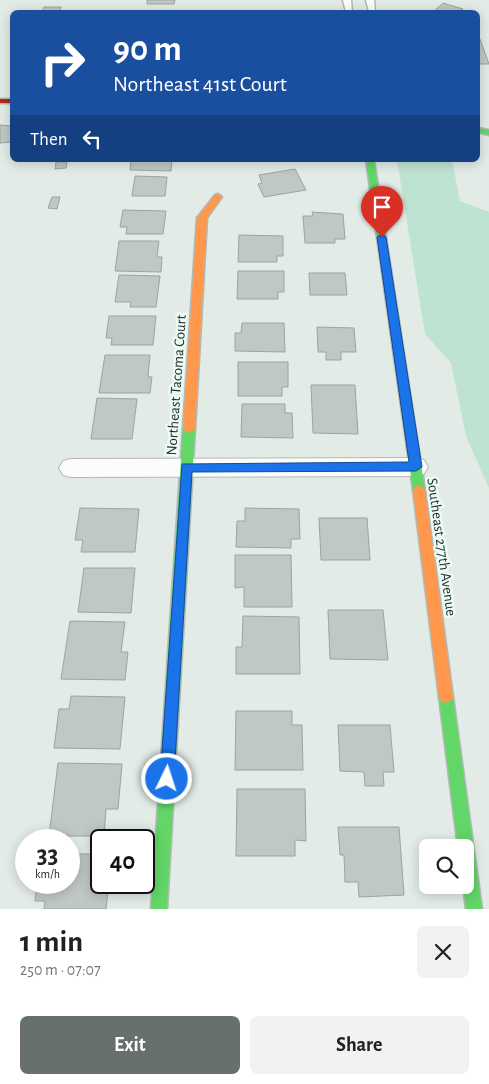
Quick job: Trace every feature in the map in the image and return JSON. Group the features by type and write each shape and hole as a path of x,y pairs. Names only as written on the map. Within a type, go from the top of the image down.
{"street":[{"name":"Southeast 277th Avenue","path":"370,162 416,467 474,909"},
{"name":"Northeast Tacoma Court","path":"158,909 202,218 218,197"},
{"path":"71,468 416,467"}],"green space":[{"path":"397,162 452,162 460,201 489,212 489,488 466,436 451,363 425,334"}],"building":[{"path":"147,0 175,0 174,4 147,4"},
{"path":"443,3 463,9 461,10 435,10"},
{"path":"44,7 61,7 60,10 43,10"},
{"path":"480,39 489,64 480,64"},
{"path":"0,125 10,126 10,142 0,143"},
{"path":"56,162 67,162 66,168 55,169"},
{"path":"131,162 172,162 171,171 130,170"},
{"path":"295,169 306,190 264,197 258,184 262,183 259,175"},
{"path":"135,176 167,177 165,196 132,196"},
{"path":"52,197 60,197 57,209 48,208"},
{"path":"123,210 166,211 163,234 126,234 127,227 120,227"},
{"path":"312,212 343,214 345,239 335,239 335,243 305,243 303,216 313,216"},
{"path":"239,235 283,236 283,256 277,256 277,262 238,262"},
{"path":"119,241 159,241 157,257 162,257 161,272 115,271"},
{"path":"238,271 284,271 284,292 278,292 278,299 237,299"},
{"path":"309,273 345,273 347,295 310,295"},
{"path":"119,275 160,276 156,307 130,307 131,302 115,302"},
{"path":"109,316 156,316 153,345 111,345 112,338 106,338"},
{"path":"242,323 284,323 285,352 235,351 235,333 241,333"},
{"path":"317,327 354,328 356,352 341,352 341,360 326,360 326,352 318,352"},
{"path":"105,355 150,355 148,377 152,377 150,393 99,393"},
{"path":"238,362 288,362 288,387 282,387 282,396 238,396"},
{"path":"311,385 355,385 358,434 313,433"},
{"path":"97,398 137,399 132,439 91,439"},
{"path":"242,404 285,404 285,413 292,413 293,438 241,437"},
{"path":"80,508 139,509 135,552 81,552 83,540 75,540"},
{"path":"245,508 299,509 300,539 291,539 291,548 236,547 237,521 245,521"},
{"path":"319,518 367,518 370,560 321,560"},
{"path":"235,555 291,555 292,607 244,607 244,587 235,588"},
{"path":"84,568 135,568 131,613 78,612"},
{"path":"328,610 383,610 388,660 330,659"},
{"path":"243,616 299,617 300,674 236,674 236,647 242,647"},
{"path":"70,621 125,622 121,652 128,652 125,680 61,679"},
{"path":"71,696 125,697 120,749 54,748 59,709 69,709"},
{"path":"236,711 292,711 292,725 302,725 303,770 235,770"},
{"path":"338,725 390,725 394,772 383,772 384,786 365,786 364,772 340,771"},
{"path":"58,763 122,764 118,809 106,809 105,829 90,829 90,836 80,836 80,829 50,829"},
{"path":"237,789 305,789 306,841 295,840 295,856 236,856"},
{"path":"338,827 399,827 404,895 359,897 358,882 345,882 344,855 340,855"},
{"path":"80,854 90,854 90,894 108,894 106,909 44,909 45,901 35,901 36,894 80,894"}],"traffic: fast":[{"path":"480,131 489,133"},
{"path":"370,162 419,490"},
{"path":"159,909 189,429"},
{"path":"446,697 474,909"}],"traffic: slow":[{"path":"189,429 202,218 218,197"},
{"path":"419,490 446,697"}],"traffic: jam":[{"path":"0,101 10,101"}],"route":[{"path":"167,779 186,467 416,467 382,237"}]}
